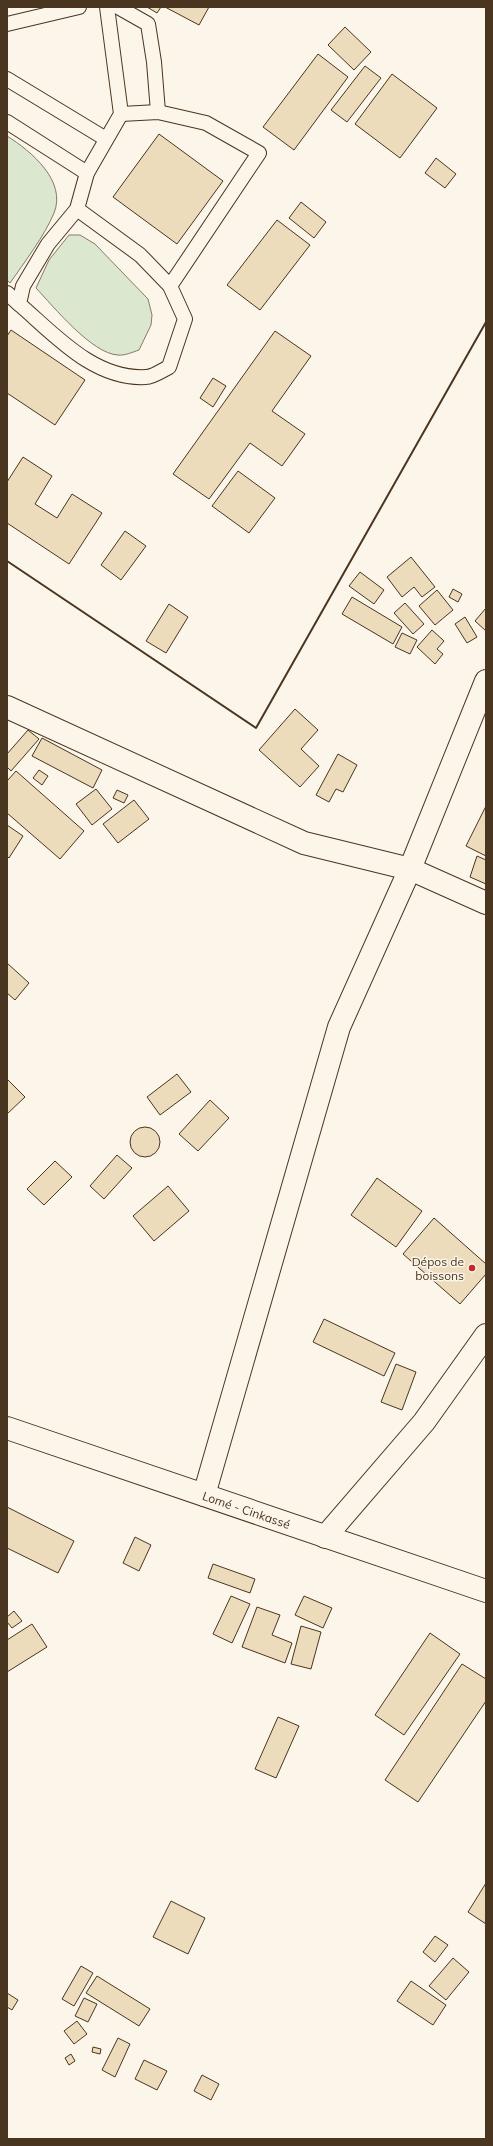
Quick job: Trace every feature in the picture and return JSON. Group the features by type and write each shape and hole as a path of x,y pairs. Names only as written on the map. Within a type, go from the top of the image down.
{"main road":[{"path":"204,1495 340,1028 410,869 486,681"},
{"path":"10,715 304,843 410,869 486,903"},
{"path":"325,1537 424,1422 486,1335"},
{"name":"Lomé - Cinkassé","path":"7,1428 486,1591"}],"lane":[{"path":"7,24 79,7"},
{"path":"19,304 23,286 33,268 48,244 77,209 87,173 121,114 107,7"},
{"path":"118,7 148,24 154,62 158,112"},
{"path":"7,80 106,139"},
{"path":"121,114 158,112 206,122 259,154 170,286"},
{"path":"7,122 87,173"},
{"path":"7,293 82,358 116,373 147,377 169,368 185,319 170,286 140,255 77,209"}],"green space":[{"path":"7,136 26,150 44,168 56,190 57,201 50,222 34,249 10,283 7,280"},
{"path":"69,235 80,235 95,244 148,299 152,315 151,325 139,350 118,355 108,353 97,347 74,328 36,288 49,260"}],"building":[{"path":"147,7 161,7 157,13"},
{"path":"165,7 209,7 199,25"},
{"path":"345,27 371,52 354,70 328,45"},
{"path":"318,54 348,77 294,150 263,127"},
{"path":"365,66 381,78 347,122 331,110"},
{"path":"392,74 437,108 400,158 355,124"},
{"path":"159,134 223,181 177,244 113,197"},
{"path":"436,158 456,174 445,188 425,173"},
{"path":"301,202 326,222 314,238 289,218"},
{"path":"277,220 310,245 260,310 227,285"},
{"path":"11,330 85,380 55,425 7,393 7,336"},
{"path":"275,331 311,356 272,411 305,434 282,466 250,443 209,499 173,474"},
{"path":"213,378 226,386 213,407 200,398"},
{"path":"23,457 52,476 35,504 57,518 72,494 102,513 69,564 7,523 7,482"},
{"path":"238,471 275,498 249,533 212,506"},
{"path":"125,531 146,546 121,580 101,565"},
{"path":"411,557 435,587 422,597 414,587 402,597 387,577"},
{"path":"360,572 384,590 374,604 349,586"},
{"path":"453,589 462,594 458,602 449,597"},
{"path":"437,590 453,610 435,625 419,606"},
{"path":"352,597 402,627 393,644 342,614"},
{"path":"405,603 424,624 413,634 394,613"},
{"path":"169,604 188,617 166,653 146,641"},
{"path":"486,608 486,631 475,621"},
{"path":"465,617 477,637 467,643 455,624"},
{"path":"432,630 444,641 437,649 443,654 435,664 417,647"},
{"path":"402,633 417,640 410,654 395,647"},
{"path":"295,709 318,730 301,749 319,766 300,787 259,750"},
{"path":"28,730 39,739 11,771 7,767 7,754"},
{"path":"42,738 102,770 93,788 32,756"},
{"path":"338,754 357,765 343,792 336,789 329,802 316,795"},
{"path":"39,770 48,776 42,785 33,778"},
{"path":"16,771 84,831 60,859 7,813 7,781"},
{"path":"96,789 112,809 92,825 76,804"},
{"path":"117,790 128,795 124,803 113,798"},
{"path":"134,800 149,819 118,843 103,824"},
{"path":"486,806 486,856 466,846"},
{"path":"7,825 23,836 9,858 7,856"},
{"path":"477,856 486,860 486,884 470,877"},
{"path":"7,963 29,983 15,1000 7,993"},
{"path":"177,1074 191,1092 160,1115 147,1097"},
{"path":"7,1079 25,1097 7,1114"},
{"path":"210,1100 229,1118 198,1151 179,1134"},
{"path":"145,1127 151,1128 159,1136 159,1148 151,1156 145,1157 139,1156 131,1148 130,1142 131,1136 139,1128"},
{"path":"117,1155 132,1168 104,1199 90,1186"},
{"path":"55,1161 72,1177 44,1205 27,1189"},
{"path":"377,1178 422,1211 396,1247 351,1215"},
{"path":"168,1186 189,1211 154,1241 133,1216"},
{"path":"434,1218 486,1264 486,1274 460,1304 403,1254"},
{"path":"324,1319 395,1353 384,1376 313,1342"},
{"path":"396,1364 416,1372 402,1410 381,1402"},
{"path":"7,1507 74,1541 58,1573 7,1548"},
{"path":"135,1537 151,1545 139,1571 123,1563"},
{"path":"213,1564 255,1579 250,1593 208,1578"},
{"path":"231,1596 250,1604 232,1643 213,1634"},
{"path":"304,1596 332,1608 323,1628 295,1615"},
{"path":"257,1607 280,1615 272,1635 292,1643 285,1663 242,1647"},
{"path":"14,1611 22,1621 12,1628 7,1622 7,1617"},
{"path":"32,1624 47,1647 7,1672 7,1640"},
{"path":"301,1626 321,1632 311,1669 291,1664"},
{"path":"430,1633 460,1654 404,1735 375,1715"},
{"path":"462,1664 486,1679 486,1701 418,1802 385,1780"},
{"path":"278,1717 299,1726 276,1778 255,1769"},
{"path":"486,1883 486,1924 468,1912"},
{"path":"171,1901 205,1918 188,1954 153,1937"},
{"path":"435,1936 448,1945 435,1962 423,1952"},
{"path":"453,1958 469,1972 446,2000 429,1986"},
{"path":"81,1966 93,1973 74,2006 62,1999"},
{"path":"97,1976 150,2009 139,2026 86,1993"},
{"path":"411,1981 446,2005 433,2025 397,2001"},
{"path":"7,1993 18,2000 12,2010 7,2007"},
{"path":"84,1998 97,2004 88,2022 75,2016"},
{"path":"77,2021 87,2034 74,2044 64,2031"},
{"path":"118,2038 130,2044 115,2077 102,2070"},
{"path":"93,2047 101,2049 100,2054 92,2052"},
{"path":"71,2054 75,2061 69,2065 65,2058"},
{"path":"144,2060 167,2071 157,2090 135,2079"},
{"path":"202,2075 219,2084 211,2100 194,2091"}],"wall":[{"path":"7,561 256,728 486,322"}],"place":[{"name":"Dépos de boissons","path":"472,1268"}]}
